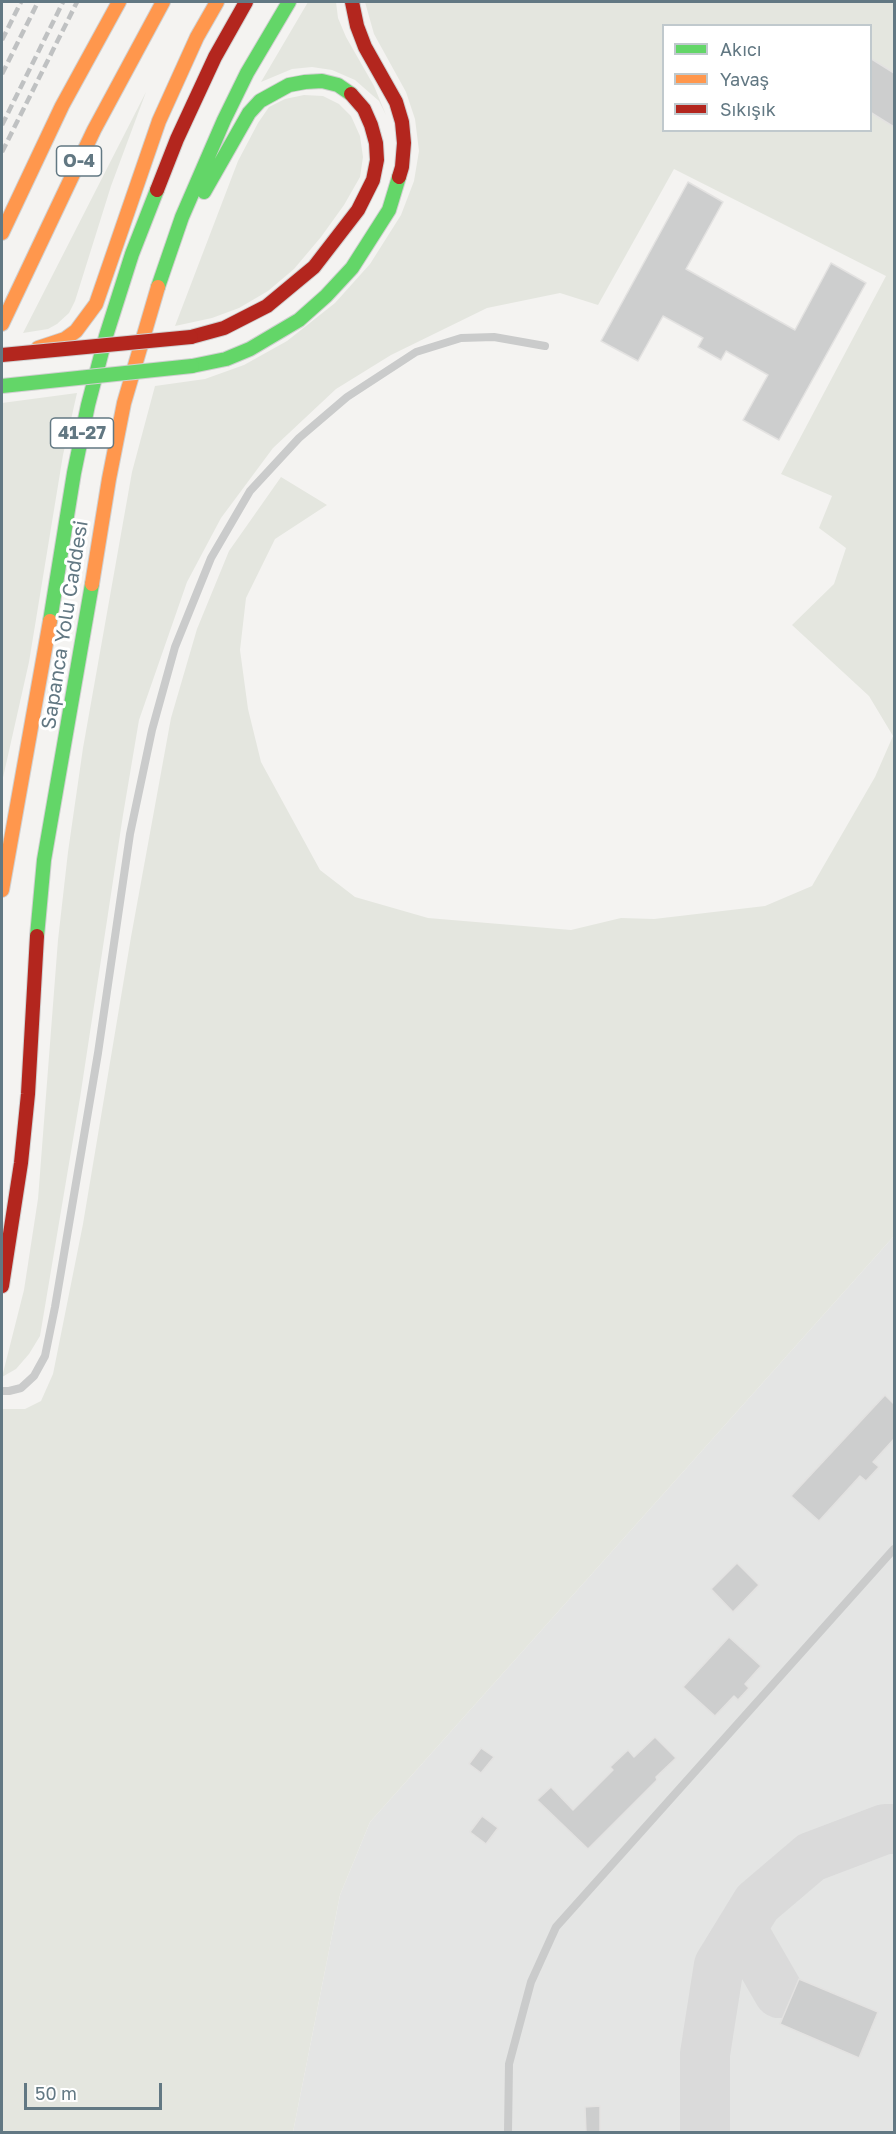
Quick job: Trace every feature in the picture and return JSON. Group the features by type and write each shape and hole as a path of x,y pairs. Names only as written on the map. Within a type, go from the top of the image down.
{"main road":[{"name":"O-4","path":"2,233 62,106 119,2"},
{"name":"O-4","path":"2,324 94,130 163,2"},
{"path":"19,354 65,339 76,331 96,304 159,121 197,37 217,2"},
{"name":"Sapanca Yolu Caddesi","path":"2,890 74,473 88,405 106,336 132,254 177,138 214,57 246,2"},
{"name":"Sapanca Yolu Caddesi","path":"2,1286 7,1223 21,1163 28,1094 44,860 116,439 138,353 168,254 186,206 247,73 289,2"},
{"path":"2,386 192,366 250,350 299,320 352,268 389,210 402,167 404,143 402,122 396,102 365,47 351,2"},
{"path":"2,355 191,337 224,327 251,315 275,300 314,267 358,210 373,180 377,160 376,143 364,108 352,94 322,81 289,85 260,101 249,113 168,254"}],"lane":[{"path":"2,1391 21,1388 34,1376 45,1356 98,1053 133,823 153,730 175,647 211,558 250,491 299,438 347,397 416,352 461,338 494,337 545,346"},
{"path":"508,2133 509,2064 531,1982 556,1927 894,1550"}],"shaded area":[{"path":"308,2 336,2 338,18 346,37 374,86 386,115 379,101 355,80 332,70 312,67 292,69 261,82"},
{"path":"365,2 894,2 894,1236 370,1822 340,1895 293,2132 2,2132 2,1409 25,1409 41,1401 53,1374 83,1224 131,937 171,718 197,629 229,551 281,477 327,505 275,539 246,598 240,650 248,709 261,762 320,870 355,897 428,918 571,930 621,918 654,919 765,906 812,886 875,777 893,736 869,696 792,625 834,584 846,548 819,528 832,496 781,474 886,276 674,169 598,305 560,293 487,308 391,355 336,389 273,448 221,518 187,582 139,720 40,1336 16,1369 2,1377 24,1290 38,1199 58,940 83,748 132,472 155,386 205,379 244,365 287,341 335,303 370,264 401,215 414,181 419,151 415,119 406,92 374,34"},
{"path":"146,92 111,186 75,301 69,313 48,329 23,333"},
{"path":"304,95 323,96 339,104 351,116 360,136 363,157 360,177 344,205 321,237 294,269 268,291 239,308 212,318 175,326 238,161 258,123 269,107 285,99"},
{"path":"77,393 63,455 29,662 2,782 2,403"},
{"path":"894,1236 894,2132 293,2132 340,1895 370,1822"}],"building":[{"path":"872,59 894,73 894,127 872,113"},
{"path":"688,182 723,202 686,269 795,330 831,263 866,283 779,440 743,420 768,375 726,351 721,360 698,347 703,338 663,316 638,361 601,341"},
{"path":"885,1395 894,1404 894,1439 873,1462 879,1467 866,1481 860,1476 819,1521 791,1496"},
{"path":"737,1563 759,1585 733,1612 711,1589"},
{"path":"729,1637 761,1666 745,1684 749,1688 738,1700 734,1696 715,1716 683,1687"},
{"path":"655,1737 676,1758 588,1849 537,1800 551,1787 573,1810 613,1770 610,1767 628,1750 634,1757"},
{"path":"481,1748 494,1757 481,1773 469,1764"},
{"path":"482,1816 498,1828 486,1844 470,1832"},
{"path":"799,1979 878,2012 859,2058 780,2024"},
{"path":"600,2106 600,2133 586,2133 585,2107"}],"taxiway":[{"path":"705,2132 705,2054 719,1965 757,1903 811,1857 885,1829 894,1829"},
{"path":"742,1929 779,1993"}],"railway":[{"path":"2,40 21,2"},
{"path":"2,74 38,2"},
{"path":"2,125 63,2"},
{"path":"2,152 77,2"}],"traffic: fast":[{"path":"158,287 182,217 224,120 247,73 289,2"},
{"path":"204,192 249,113 260,101 289,85 305,82 322,81 338,85 351,94"},
{"path":"192,366 226,359 250,349 299,320 326,296 352,268 389,210 399,177"},
{"path":"50,621 74,473 88,405 106,336 132,254 157,190"},
{"path":"2,386 192,366"},
{"path":"37,936 44,860 92,584"}],"traffic: slow":[{"path":"2,233 62,106 119,2"},
{"path":"2,324 94,130 163,2"},
{"path":"38,348 65,339 76,331 96,304 159,121 197,37 217,2"},
{"path":"92,584 124,403 158,287"},
{"path":"2,890 50,621"}],"traffic: jam":[{"path":"157,190 177,139 215,57 246,2"},
{"path":"352,2 357,26 365,47 396,102 402,122 404,143 399,177"},
{"path":"191,337 224,328 267,306 314,267 358,210 373,180 377,160 376,143 364,109 351,94"},
{"path":"2,355 191,337"},
{"path":"2,1286 21,1163 28,1094 37,936"}]}
